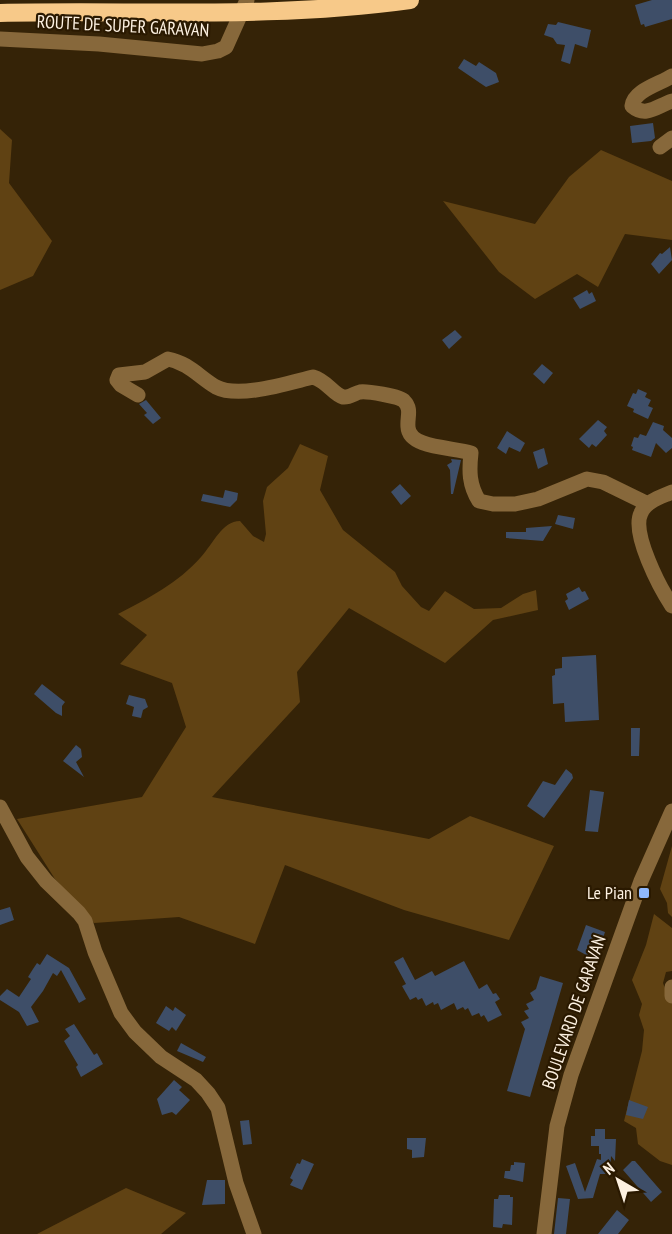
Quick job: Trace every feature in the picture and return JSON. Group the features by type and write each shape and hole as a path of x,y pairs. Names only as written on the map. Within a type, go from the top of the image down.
{"highway":[{"path":"0,13 214,13 330,9 410,0"}],"street":[{"name":"ROUTE DE SUPER GARAVAN","path":"0,39 99,44 202,54 226,47 248,0"},
{"path":"672,76 638,94 633,99 632,106 646,113 672,101"},
{"path":"138,394 121,385 117,380 119,375 145,372 168,359 188,365 215,386 226,391 242,391 313,377 322,379 341,396 372,391 378,395 396,396 404,400 410,411 408,428 411,437 418,443 469,453 472,491 479,501 493,504 515,504 538,499 587,479 603,482 648,504"},
{"path":"672,492 648,504 640,513 638,526 640,537 662,591 672,606"},
{"path":"0,807 27,856 46,881 86,921 95,952 121,1013 135,1032 161,1057 196,1080 218,1108 236,1184 254,1234"},
{"name":"BOULEVARD DE GARAVAN","path":"544,1234 557,1126 571,1075 643,876 672,811"},
{"path":"672,987 672,996"}],"shaded area":[{"path":"0,129 12,140 9,183 52,241 33,276 0,290"},
{"path":"601,150 672,181 672,240 625,234 598,287 577,274 535,299 499,272 443,201 535,224 569,177"},
{"path":"300,444 328,456 320,490 343,530 395,572 402,586 421,607 429,611 445,591 474,609 501,608 523,594 536,590 538,610 493,620 445,663 349,608 297,672 300,702 212,797 429,839 470,816 554,846 509,940 404,910 285,865 255,944 179,917 94,923 55,879 17,819 142,797 186,727 172,683 120,664 147,635 118,614 152,596 183,575 201,557 218,534 234,522 240,521 253,536 264,542 266,534 263,501 267,487 288,468"},
{"path":"672,846 672,917 668,913 667,903 660,889"},
{"path":"654,914 672,928 672,971 666,972 663,983 667,994 672,993 672,1165 660,1161 638,1144 636,1128 624,1121 642,1051 644,1030 639,1015 642,1004 632,980 646,945"},
{"path":"126,1188 186,1213 161,1234 37,1234"}],"building":[{"path":"652,0 672,0 672,19 645,27 644,24 641,25 635,5"},
{"path":"558,22 591,30 587,48 575,44 570,64 561,61 565,45 557,44 553,38 544,35 548,24 556,25"},
{"path":"464,59 476,66 479,62 496,73 499,82 486,87 458,68"},
{"path":"653,123 655,138 651,141 632,143 630,126"},
{"path":"670,247 672,260 659,274 651,264 660,253 662,254"},
{"path":"587,290 589,294 592,292 596,301 580,309 573,298"},
{"path":"455,330 462,337 449,349 442,340"},
{"path":"542,364 553,373 544,384 533,374"},
{"path":"638,389 647,393 645,397 651,400 648,406 653,408 648,419 633,412 634,409 627,406 633,393 636,394"},
{"path":"146,400 161,418 153,424 144,415 147,413 139,404"},
{"path":"598,420 607,427 604,431 607,435 596,447 592,444 589,448 579,439"},
{"path":"653,422 664,426 663,430 672,438 672,448 666,453 656,443 651,457 632,450 631,446 634,437 638,438 640,434 646,436"},
{"path":"507,431 525,443 520,452 509,447 506,454 497,448"},
{"path":"544,448 548,464 538,469 533,452"},
{"path":"451,459 461,460 453,494 451,494 450,470 447,465 452,462"},
{"path":"400,484 411,496 401,505 391,492"},
{"path":"225,490 238,493 237,500 230,507 201,501 203,494 223,498"},
{"path":"558,515 575,518 573,529 555,524"},
{"path":"552,526 543,541 506,538 506,532 526,532 526,528"},
{"path":"579,587 582,592 585,591 589,599 569,610 565,601 568,599 566,594"},
{"path":"596,655 599,720 565,722 564,703 553,704 552,676 555,675 555,669 562,668 562,657"},
{"path":"42,684 65,702 62,706 62,716 34,694"},
{"path":"129,695 145,699 148,707 143,710 141,718 132,716 134,707 126,704"},
{"path":"631,728 640,728 639,756 631,756"},
{"path":"76,745 81,749 82,757 76,762 84,777 63,761"},
{"path":"566,769 573,778 544,818 527,806 543,781 555,785"},
{"path":"590,790 604,792 598,832 585,831"},
{"path":"10,907 14,920 0,925 0,910"},
{"path":"586,925 605,932 595,963 587,960 588,956 577,950"},
{"path":"47,954 69,968 86,999 79,1003 61,970 57,976 53,973 31,1007 39,1022 27,1026 19,1012 0,1000 0,996 7,989 19,997 31,979 28,977 33,969 37,963 40,965"},
{"path":"403,957 415,980 432,971 435,976 464,961 479,989 487,984 493,994 496,993 500,999 495,1002 502,1015 488,1022 484,1015 481,1017 479,1013 472,1016 468,1008 465,1010 463,1007 457,1010 454,1003 441,1010 438,1003 434,1005 433,1002 426,1006 422,998 418,1000 416,997 410,1000 402,986 406,984 394,962"},
{"path":"540,976 563,983 530,1097 507,1091 525,1029 521,1022 529,1018 524,1011 529,1009 526,1004 534,1000 530,993 536,989"},
{"path":"166,1006 173,1011 175,1007 186,1015 176,1031 172,1027 169,1031 156,1023"},
{"path":"74,1024 94,1055 97,1053 103,1064 81,1077 76,1067 78,1065 64,1041 70,1036 65,1029"},
{"path":"181,1043 206,1057 203,1062 177,1051"},
{"path":"174,1080 182,1087 179,1090 190,1100 176,1115 172,1112 162,1115 157,1099"},
{"path":"629,1100 648,1107 643,1119 626,1115"},
{"path":"249,1120 252,1144 243,1145 240,1121"},
{"path":"595,1129 605,1129 605,1139 616,1139 615,1161 611,1156 610,1174 600,1174 593,1198 578,1199 566,1166 575,1163 585,1192 597,1159 601,1160 599,1146 591,1146 591,1136 595,1136"},
{"path":"407,1138 426,1138 424,1157 412,1158 412,1150 407,1149"},
{"path":"302,1159 314,1164 302,1190 290,1185 293,1180 290,1178 297,1163 300,1164"},
{"path":"635,1161 662,1192 651,1202 623,1170"},
{"path":"514,1162 525,1163 523,1182 504,1178 505,1171 510,1171"},
{"path":"207,1180 225,1180 225,1204 202,1205"},
{"path":"499,1195 513,1197 512,1225 503,1224 502,1228 493,1227 494,1199 498,1199"},
{"path":"558,1198 570,1199 566,1234 554,1234"},
{"path":"617,1210 629,1220 618,1234 598,1234"}],"place":[{"name":"Le Pian","path":"644,893"}]}
